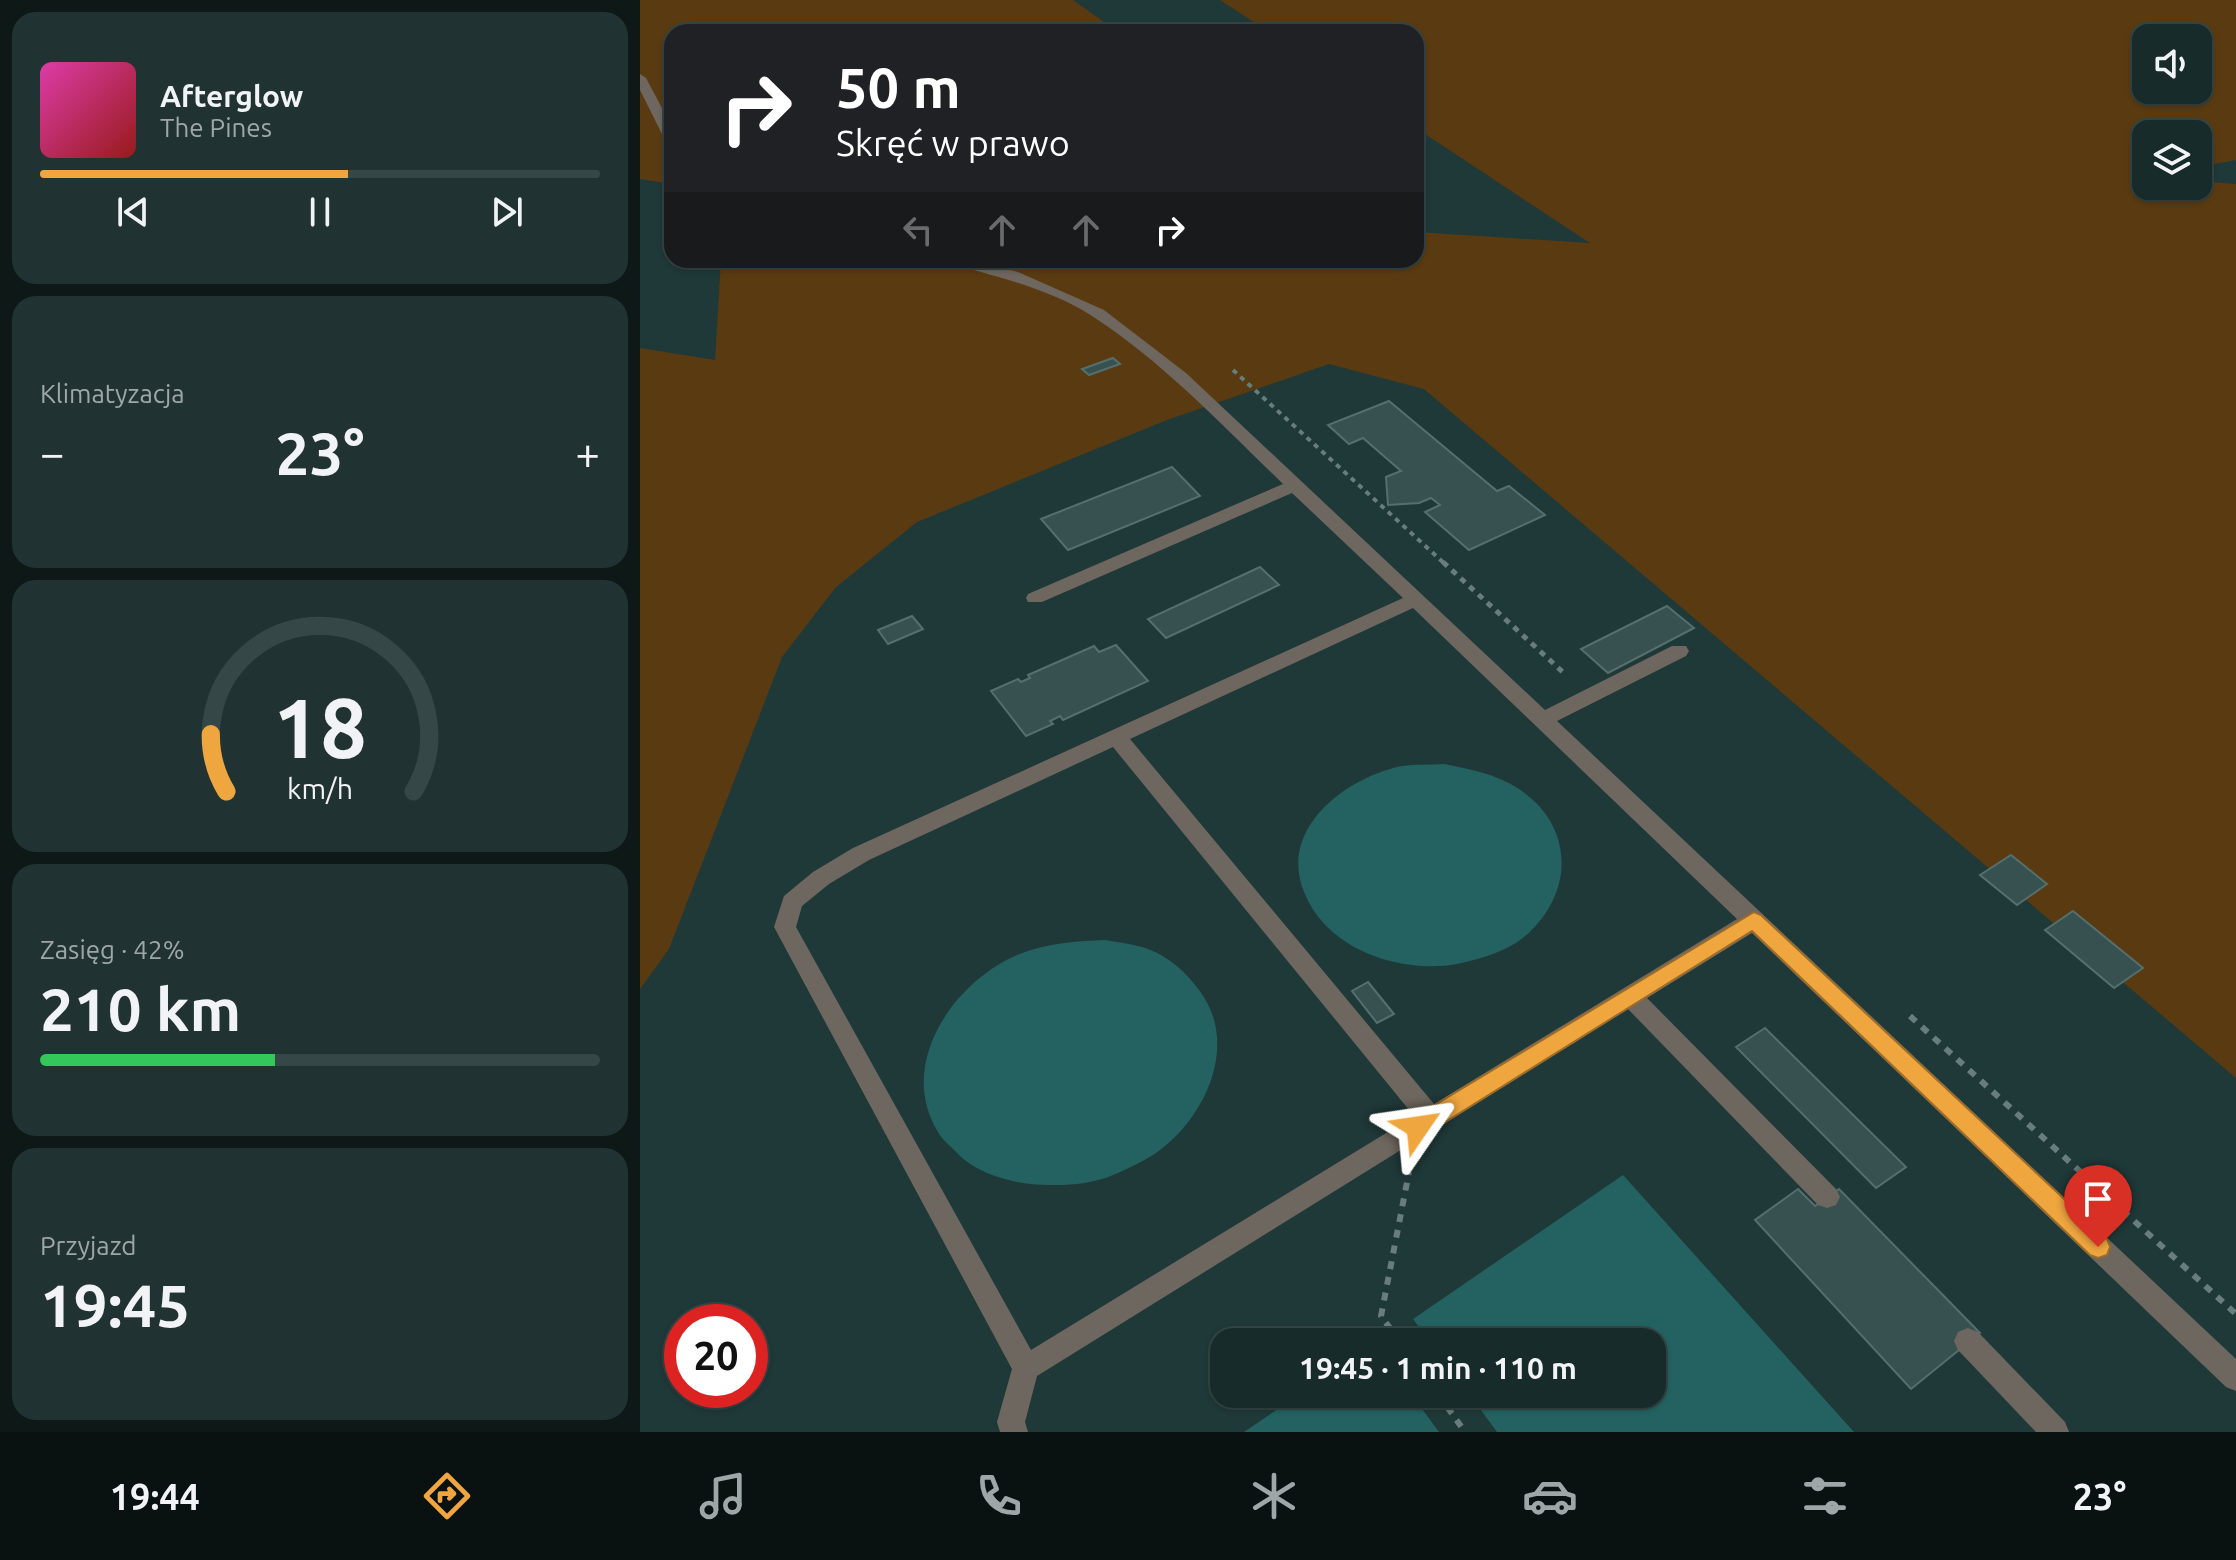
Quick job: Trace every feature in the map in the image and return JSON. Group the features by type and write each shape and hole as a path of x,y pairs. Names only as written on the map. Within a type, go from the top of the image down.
{"lane":[{"path":"640,78 664,124"},
{"path":"985,268 1013,275 1099,313 1180,376 2236,1378"},
{"path":"1035,598 1297,484"},
{"path":"1026,1368 785,927 792,902 821,878 848,862 1417,599"},
{"path":"1542,720 1679,651"},
{"path":"1116,736 1424,1123"},
{"path":"1014,1432 1011,1422 1026,1368 1754,920"},
{"path":"1630,996 1827,1197"},
{"path":"1968,1341 2055,1432"}],"path":[{"path":"1233,370 1589,696"},
{"path":"1902,1009 2236,1314"},
{"path":"1390,1328 1381,1316 1424,1123"},
{"path":"1448,1408 1465,1432"}],"shaded area":[{"path":"640,0 1073,0 1107,24 664,24 664,183 640,179"},
{"path":"1220,0 2236,0 2236,160 2212,164 2212,120 2132,120 2132,200 2212,200 2212,182 2236,184 2236,1078 1424,389 1329,364 1167,420 917,522 836,587 782,657 669,949 640,989 640,348 715,360 721,268 1424,268 1424,233 1590,243 1424,133 1424,24 1257,24"}],"water":[{"path":"1444,764 1501,779 1538,805 1551,822 1559,841 1562,862 1552,902 1524,937 1484,957 1435,966 1412,965 1368,954 1330,929 1315,912 1304,892 1298,869 1301,847 1309,827 1323,809 1360,781 1402,766"},
{"path":"1106,940 1143,947 1163,956 1183,971 1199,990 1211,1011 1217,1033 1217,1056 1202,1100 1190,1120 1156,1153 1103,1179 1072,1184 1030,1184 1001,1178 973,1166 942,1138 927,1106 924,1079 928,1053 938,1028 972,984 1017,955 1050,945"},
{"path":"1623,1175 1854,1432 1497,1432 1479,1408 1666,1408 1666,1328 1420,1328 1413,1319"},
{"path":"1279,1408 1421,1408 1439,1432 1244,1432"}],"building":[{"path":"1113,358 1120,364 1089,375 1082,369"},
{"path":"1389,401 1497,491 1509,486 1545,515 1469,550 1425,512 1440,505 1431,498 1419,503 1388,505 1386,477 1401,471 1363,438 1349,444 1328,425"},
{"path":"1172,467 1200,496 1068,550 1041,519"},
{"path":"1260,567 1279,585 1166,638 1148,619"},
{"path":"1667,606 1694,628 1608,673 1581,649"},
{"path":"912,616 923,629 888,644 878,630"},
{"path":"1116,645 1148,681 1063,720 1060,716 1050,721 1053,724 1026,736 991,691 1018,679 1021,682 1030,678 1028,675 1094,646 1099,652"},
{"path":"2011,855 2047,884 2017,905 1980,875"},
{"path":"2073,911 2143,968 2114,988 2045,930"},
{"path":"1368,982 1394,1014 1377,1023 1352,991"},
{"path":"1765,1028 1906,1167 1876,1188 1736,1047"},
{"path":"1798,1189 1815,1206 1839,1189 1980,1333 1911,1389 1755,1220"}],"route":[{"path":"1418,1127 1754,920 2098,1247"}]}
